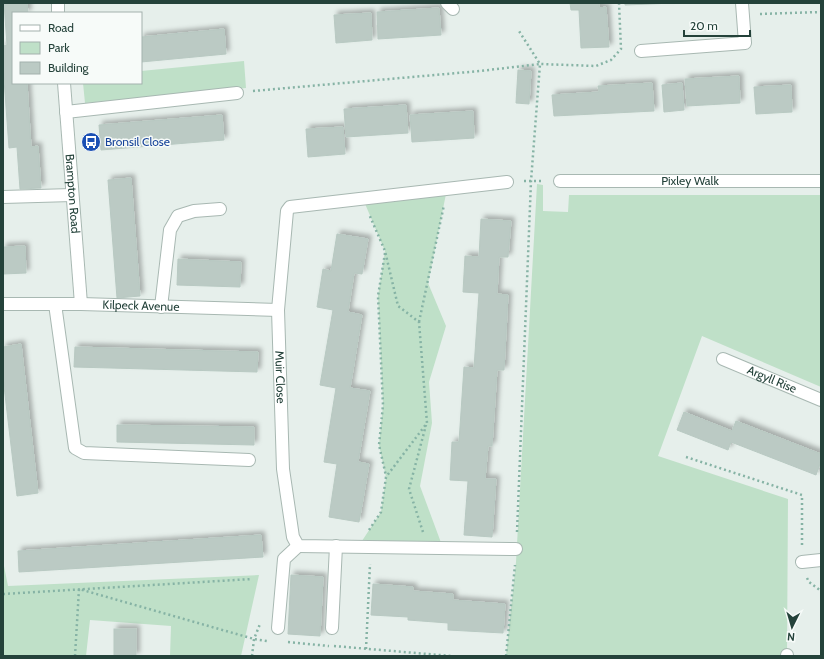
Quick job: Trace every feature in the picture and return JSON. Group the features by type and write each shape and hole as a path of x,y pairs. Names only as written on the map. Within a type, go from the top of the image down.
{"street":[{"path":"641,51 745,43 743,9"},
{"name":"Brampton Road","path":"64,84 81,304"},
{"path":"66,112 237,93"},
{"name":"Pixley Walk","path":"560,181 821,181"},
{"name":"Muir Close","path":"298,546 293,537 283,469 278,310 287,211 290,207 507,182"},
{"path":"3,197 72,195"},
{"path":"161,307 170,230 178,216 194,211 220,209"},
{"name":"Kilpeck Avenue","path":"3,304 81,304 278,310"},
{"path":"55,304 75,448 84,454 249,460"},
{"name":"Argyll Rise","path":"723,359 821,400"},
{"path":"278,628 284,560 298,546 516,549"},
{"path":"332,628 336,546"},
{"path":"802,562 821,560"}],"path":[{"path":"237,93 480,71 540,64 596,66 611,60 621,49 619,3"},
{"path":"743,9 821,12"},
{"path":"506,656 516,549 531,181 540,64 519,31"},
{"path":"507,182 560,181"},
{"path":"429,548 409,488 427,423 420,322 447,189"},
{"path":"362,199 385,251 398,306 420,322"},
{"path":"358,547 381,512 386,477 378,446 383,405 378,296 385,251"},
{"path":"386,477 427,423"},
{"path":"686,457 802,495 802,562 809,582 821,591"},
{"path":"366,649 371,547"},
{"path":"3,594 252,579"},
{"path":"79,589 254,640 269,641"},
{"path":"76,656 79,589"},
{"path":"252,656 254,640"},
{"path":"284,642 450,656"}],"green space":[{"path":"244,61 246,88 85,103 83,84 142,84 142,71"},
{"path":"537,184 543,185 543,211 568,212 569,195 821,195 821,387 702,336 658,456 788,499 787,656 506,656 516,562"},
{"path":"447,189 428,283 446,326 429,382 432,423 420,486 443,548 358,547 381,512 386,477 379,445 383,405 378,296 385,251 363,199"},
{"path":"3,561 8,586 259,575 241,656 170,656 171,626 90,620 86,656 3,656"}],"building":[{"path":"4,3 27,3 28,12 12,12 12,84 27,84 31,147 38,146 41,188 20,189 17,147 9,148 3,66 3,46 7,45"},
{"path":"570,3 599,3 599,8 606,7 609,47 581,48 579,10 571,10"},
{"path":"625,3 674,3 625,5"},
{"path":"439,8 441,35 378,39 377,12"},
{"path":"371,13 372,40 336,43 334,15"},
{"path":"224,29 226,54 142,62 142,37"},
{"path":"518,70 531,71 529,104 516,103"},
{"path":"739,76 740,103 687,106 685,79"},
{"path":"652,83 654,111 554,116 552,95 599,92 598,86"},
{"path":"682,83 684,110 664,112 662,85"},
{"path":"791,85 792,112 756,114 754,87"},
{"path":"406,105 408,133 346,137 344,109"},
{"path":"473,111 474,138 412,142 410,115"},
{"path":"222,115 224,140 101,150 99,125"},
{"path":"343,127 345,154 308,157 306,129"},
{"path":"131,178 140,296 117,298 108,180"},
{"path":"481,219 511,221 508,257 499,257 497,294 508,295 504,370 497,370 492,446 488,446 485,479 496,479 492,537 464,535 468,481 450,480 452,442 459,442 464,367 474,368 479,293 463,292 465,256 479,257"},
{"path":"337,234 368,239 362,274 354,273 348,312 362,315 350,388 370,391 358,462 369,464 359,522 329,517 337,464 324,462 336,388 320,385 333,310 317,307 323,269 331,271"},
{"path":"25,246 26,273 3,274 3,247"},
{"path":"178,259 241,262 240,287 177,285"},
{"path":"21,344 38,493 17,496 3,378 3,347"},
{"path":"75,347 258,352 257,372 74,367"},
{"path":"684,412 732,431 736,421 821,454 821,461 816,475 731,442 728,450 677,430"},
{"path":"117,425 254,427 254,445 117,442"},
{"path":"261,535 263,557 19,572 18,551"},
{"path":"291,575 323,577 320,636 288,634"},
{"path":"373,584 413,587 413,591 453,594 453,600 505,604 503,633 448,630 448,623 408,620 408,617 371,615"},
{"path":"114,629 136,629 136,656 114,656"}],"place":[{"name":"Bronsil Close","path":"91,142"}]}
